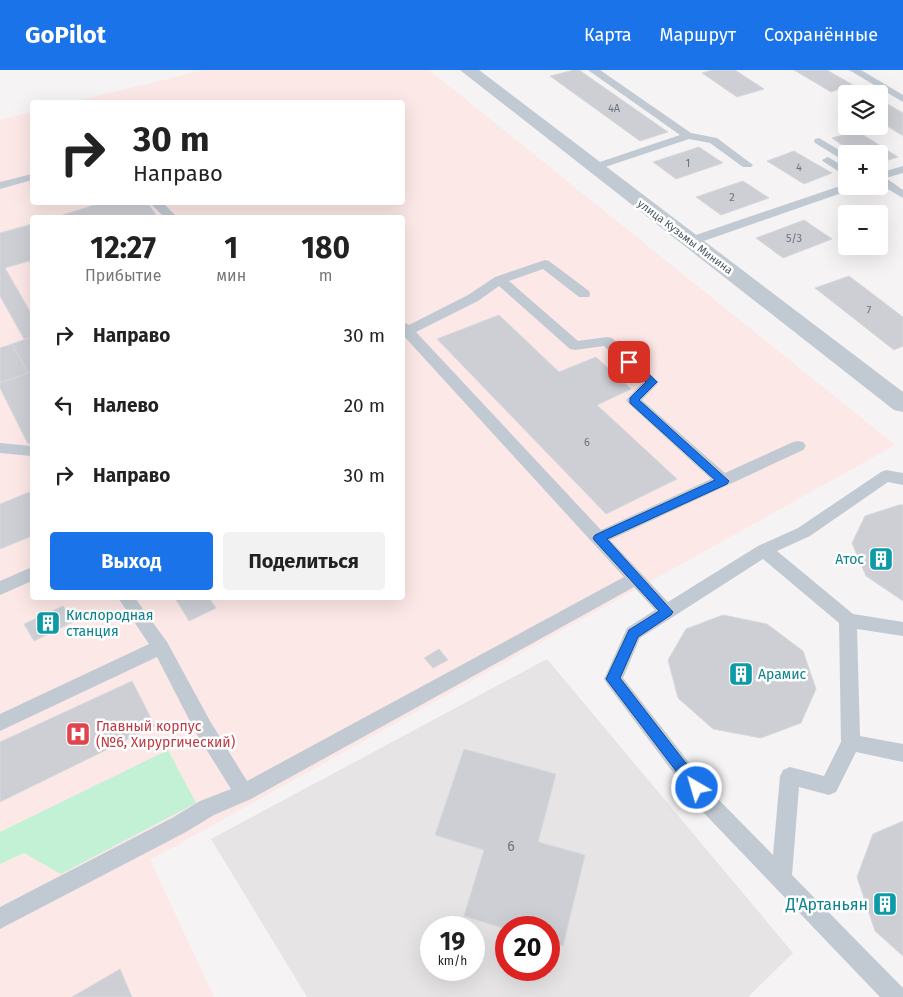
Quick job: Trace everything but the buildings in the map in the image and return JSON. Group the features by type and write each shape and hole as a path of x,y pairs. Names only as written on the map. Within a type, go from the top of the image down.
{"street":[{"name":"улица Кузьмы Минина","path":"468,70 903,404"}],"lane":[{"path":"593,70 688,136 713,140 747,165"},
{"path":"859,71 903,99"},
{"path":"594,167 688,136"},
{"path":"819,141 838,154"},
{"path":"828,160 838,167"},
{"path":"888,175 903,169"},
{"path":"0,186 30,178"},
{"path":"888,184 903,195"},
{"path":"691,241 838,191"},
{"path":"158,205 169,215"},
{"path":"584,294 545,264 500,280 473,298 405,328 667,612"},
{"path":"500,280 575,346 607,342 652,382 633,400 723,481"},
{"path":"599,538 798,446"},
{"path":"0,448 30,451"},
{"path":"896,997 709,804 613,679 633,634 764,550 804,532 886,476 903,479"},
{"path":"764,550 848,620 903,629"},
{"path":"0,588 30,575"},
{"path":"0,918 179,825 207,808 244,793 636,578"},
{"path":"127,600 161,647 203,727 244,793"},
{"path":"782,878 790,776 830,786 850,743 848,620"},
{"path":"0,723 161,647"},
{"path":"850,743 903,752"}],"shaded area":[{"path":"205,70 429,70 895,445 150,860 214,997 0,997 0,120 30,112 30,205 405,205 405,100 80,100"},
{"path":"547,659 793,953 748,997 307,997 211,839"}],"green space":[{"path":"168,750 196,803 61,874 24,853 0,864 0,832"}],"place":[{"name":"Атос","path":"881,559"},
{"name":"Кислородная станция","path":"48,623"},
{"name":"Арамис","path":"741,674"},
{"name":"Главный корпус (№6, Хирургический)","path":"78,734"},
{"name":"Д'Артаньян","path":"885,904"}],"route":[{"path":"629,362 652,382 633,400 723,481 599,538 667,612 633,634 613,679 697,788"}]}
